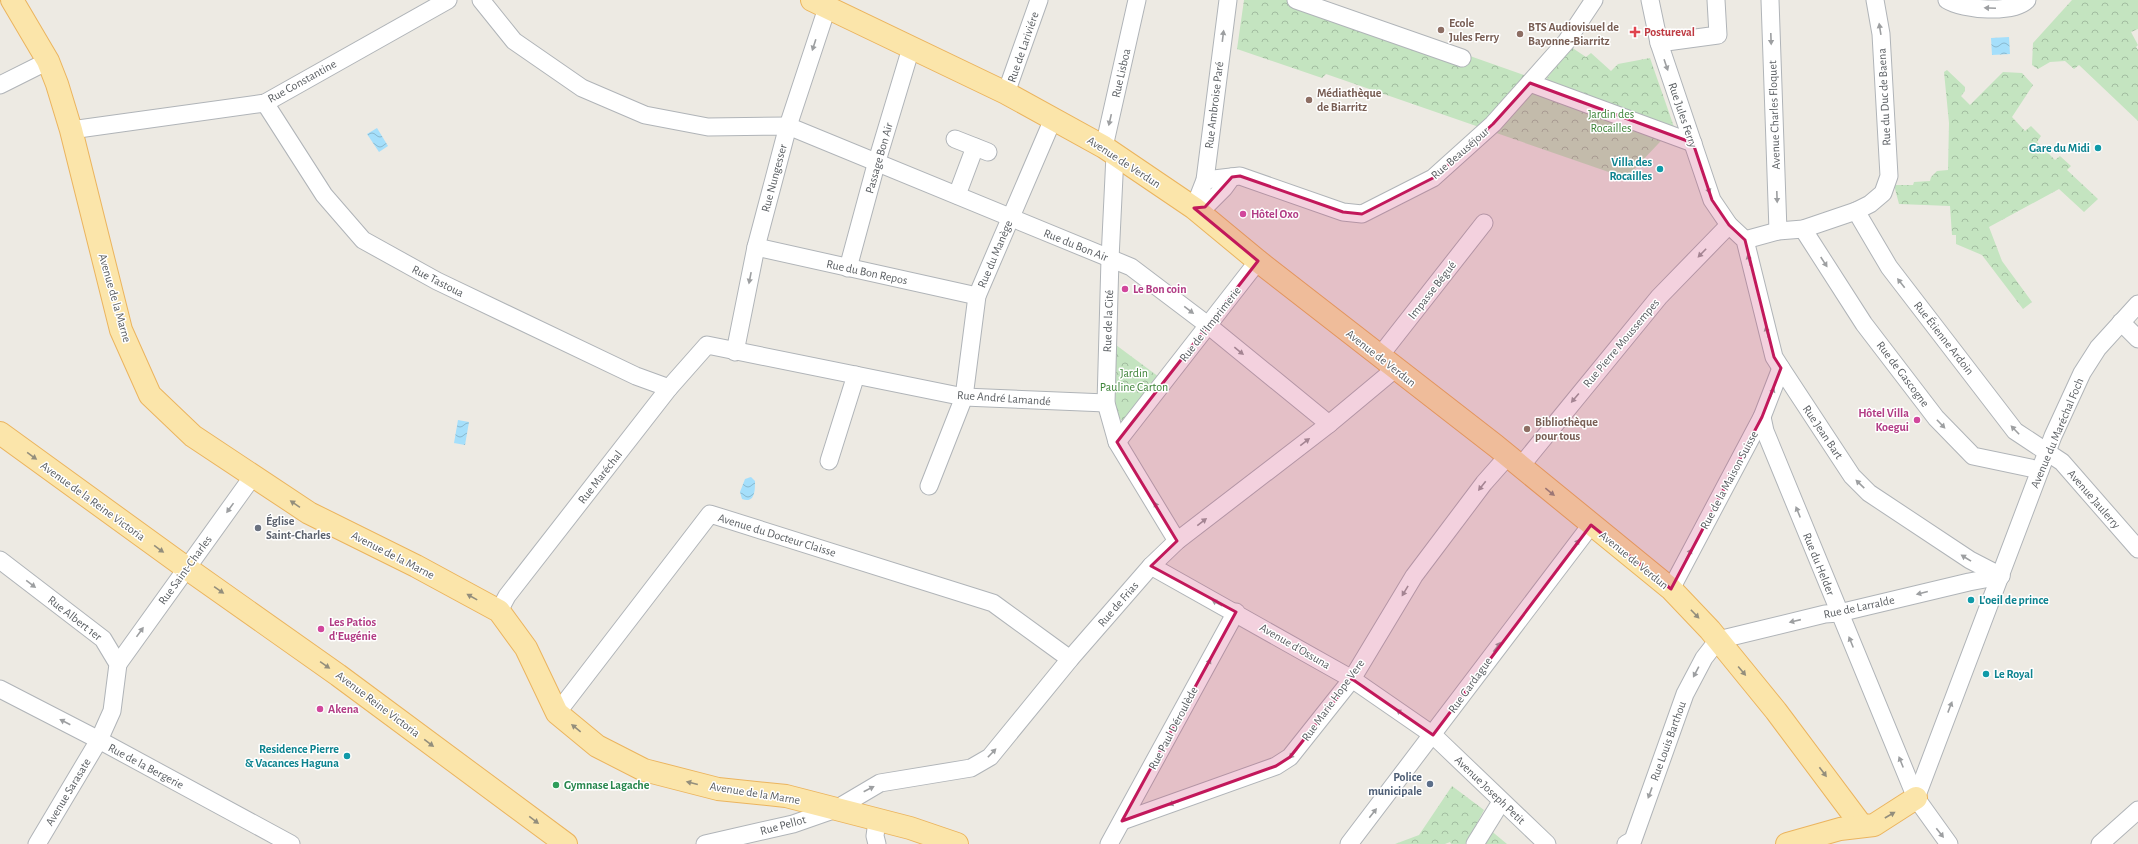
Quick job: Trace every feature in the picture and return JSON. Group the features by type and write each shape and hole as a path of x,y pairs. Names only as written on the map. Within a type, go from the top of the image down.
{"main road":[{"name":"Avenue de la Marne","path":"12,0 48,61 71,130 121,330 150,395 193,436 309,513 416,566 498,611 526,648 557,713 597,746 644,770 718,789 786,796 930,834 957,844"},
{"name":"Avenue de Verdun","path":"819,4 1006,93 1110,151 1194,208 1258,261 1514,462 1671,589 1718,640 1776,711 1862,826"},
{"name":"Avenue de la Reine Victoria","path":"0,433 187,568"},
{"name":"Avenue Reine Victoria","path":"187,568 338,675 566,844"},
{"path":"1787,844 1811,840 1840,829 1874,825 1916,798"}],"street":[{"name":"Rue Constantine","path":"71,130 265,103 448,0"},
{"path":"481,0 514,41 582,88 645,115 708,127 788,126"},
{"name":"Rue de Lariviére","path":"1006,93 1039,0"},
{"name":"Rue Lisboa","path":"1110,151 1137,0"},
{"name":"Rue Ambroise Paré","path":"1194,208 1205,180 1228,0"},
{"path":"1296,0 1462,58"},
{"name":"Rue Beauséjour","path":"1205,180 1240,176 1343,212 1362,214 1434,178 1493,124 1566,42 1594,0"},
{"name":"Rue Jules Ferry","path":"1650,0 1659,43 1712,200 1729,225"},
{"path":"1659,43 1718,35 1716,0"},
{"name":"Avenue Charles Floquet","path":"1770,0 1778,231"},
{"name":"Rue du Duc de Baena","path":"1856,211 1870,204 1882,193 1889,176 1881,34 1875,0"},
{"path":"1947,0 1961,5 2014,8 2027,0"},
{"name":"Rue Nungesser","path":"735,352 756,247 819,4"},
{"name":"Passage Bon Air","path":"848,268 877,161 911,48"},
{"path":"0,85 48,61"},
{"path":"1530,82 1693,143"},
{"name":"Rue Tastoua","path":"265,103 324,195 363,240 465,295 636,376 669,388"},
{"name":"Rue du Manège","path":"929,486 964,396 977,296 1052,119"},
{"name":"Rue du Bon Air","path":"788,126 877,161 1010,218 1131,267 1209,326 1329,424"},
{"path":"955,139 982,150 956,195"},
{"name":"Rue de la Cité","path":"1110,151 1110,258 1106,403 1117,442 1177,541"},
{"path":"1194,208 1205,207 1232,177"},
{"path":"1729,225 1745,240 1778,231 1803,229 1856,211"},
{"name":"Rue Étienne Ardoin","path":"1856,211 1889,267 2015,431 2027,441 2047,451"},
{"name":"Impasse Bégué","path":"1387,363 1484,223"},
{"name":"Rue Pierre Moussempes","path":"1514,462 1659,297 1729,225"},
{"name":"Rue de Gascogne","path":"1803,229 1864,324 1936,418 1973,456 2040,470"},
{"name":"Rue Jean Bart","path":"1745,240 1774,357 1852,476 1869,493 1970,560 2001,576"},
{"name":"Rue du Bon Repos","path":"756,247 977,296"},
{"name":"Rue de l'Imprimerie","path":"1117,442 1209,326 1258,261"},
{"name":"Avenue du Maréchal Foch","path":"1916,798 2047,451 2082,372 2098,348 2138,304"},
{"path":"2121,322 2138,339"},
{"name":"Rue Maréchal","path":"498,611 507,596 669,388 707,345"},
{"name":"Rue André Lamandé","path":"707,345 735,352 964,396 1106,403"},
{"name":"Rue de Frias","path":"836,809 868,788 880,783 971,768 990,757 1070,659 1151,566 1177,541 1329,424 1387,363"},
{"name":"Rue de la Maison Suisse","path":"1671,589 1762,417 1781,368"},
{"path":"829,460 856,375"},
{"name":"Rue du Helder","path":"1762,417 1766,431 1839,613 1916,798 1949,844"},
{"name":"Avenue Jaulerry","path":"2047,451 2062,462 2138,549"},
{"name":"Rue Marie Hope Vere","path":"1122,822 1276,766 1290,758 1352,679 1414,576 1484,483 1514,462"},
{"name":"Rue Saint-Charles","path":"118,664 253,476"},
{"name":"Avenue du Docteur Claisse","path":"557,713 710,514 993,603 1070,659"},
{"name":"Rue Gardague","path":"1349,844 1591,525"},
{"name":"Rue Albert 1er","path":"0,560 103,639 118,664"},
{"name":"Avenue d'Ossuna","path":"1151,566 1236,612 1352,679 1433,735"},
{"name":"Rue de Larralde","path":"1718,640 1825,614 1839,613 1969,582 2001,576"},
{"path":"1969,582 1982,590 1987,597 1988,607"},
{"name":"Rue Paul Déroulède","path":"1110,844 1236,612"},
{"name":"Rue Louis Barthou","path":"1626,844 1633,840 1685,694 1704,658 1718,640"},
{"path":"99,740 112,711 118,664"},
{"name":"Rue de la Bergerie","path":"0,689 99,740 291,844"},
{"name":"Avenue Joseph Petit","path":"1433,735 1501,802 1547,844"},
{"name":"Avenue Sarasate","path":"37,844 99,740"},
{"path":"1475,844 1501,802"},
{"name":"Rue Pellot","path":"705,844 793,824 836,809"},
{"path":"2100,844 2138,810"},
{"path":"877,821 875,836 877,844"}],"highlighted area":[{"path":"1530,83 1693,143 1712,200 1729,225 1745,240 1774,357 1781,368 1762,417 1671,589 1591,525 1433,735 1352,679 1290,757 1276,766 1122,821 1236,612 1151,566 1177,541 1117,442 1258,261 1194,208 1205,207 1232,177 1240,176 1343,212 1362,214 1433,178 1493,124"}],"green space":[{"name":"Jardin des Rocailles","path":"1244,0 1311,0 1544,82 1571,47 1586,57 1591,53 1611,71 1618,64 1650,58 1674,127 1626,178 1326,74 1322,78 1237,49"},
{"path":"2072,0 2138,0 2138,29 2131,32 2138,45 2136,47 2138,50 2138,121 2079,65 2074,69 2065,61 2050,62 2038,69 2032,65 2033,43"},
{"path":"1947,70 1965,87 1965,91 1961,96 1970,105 2003,72 2022,73 2033,85 2012,117 2025,131 2031,126 2041,136 2037,142 2055,160 2060,156 2071,166 2067,170 2098,199 2084,212 2059,189 1989,227 2002,261 2032,302 2023,309 1982,255 1956,244 1956,235 1952,235 1950,206 1899,204 1894,185 1913,185 1914,182 1930,181 1931,177 1937,171 1948,170 1949,123 1944,72"},
{"name":"Jardin Pauline Carton","path":"1116,345 1159,377 1126,422 1122,421 1115,412"},
{"path":"1452,786 1484,810 1467,842 1465,844 1451,844 1450,842 1445,844 1395,844 1419,835"},
{"path":"1489,829 1507,844 1481,844"}],"water":[{"path":"2009,37 2010,54 1992,55 1991,38"},
{"path":"377,128 388,146 379,152 367,134"},
{"path":"458,420 469,422 465,445 454,443"},
{"path":"751,477 755,481 755,488 752,498 750,500 742,499 740,492 745,479"}],"place":[{"name":"Ecole Jules Ferry","path":"1441,30"},
{"name":"Postureval","path":"1635,32"},
{"name":"BTS Audiovisuel de Bayonne-Biarritz","path":"1520,34"},
{"name":"Médiathèque de Biarritz","path":"1309,100"},
{"name":"Gare du Midi","path":"2098,148"},
{"name":"Villa des Rocailles","path":"1660,169"},
{"name":"Hôtel Oxo","path":"1243,214"},
{"name":"Le Bon coin","path":"1125,289"},
{"name":"Hôtel Villa Koegui","path":"1917,420"},
{"name":"Bibliothèque pour tous","path":"1527,429"},
{"name":"Église Saint-Charles","path":"258,528"},
{"name":"L'oeil de prince","path":"1971,600"},
{"name":"Les Patios d'Eugénie","path":"321,629"},
{"name":"Le Royal","path":"1986,674"},
{"name":"Akena","path":"320,709"},
{"name":"Residence Pierre & Vacances Haguna","path":"347,756"},
{"name":"Police municipale","path":"1430,784"},
{"name":"Gymnase Lagache","path":"556,785"}]}
